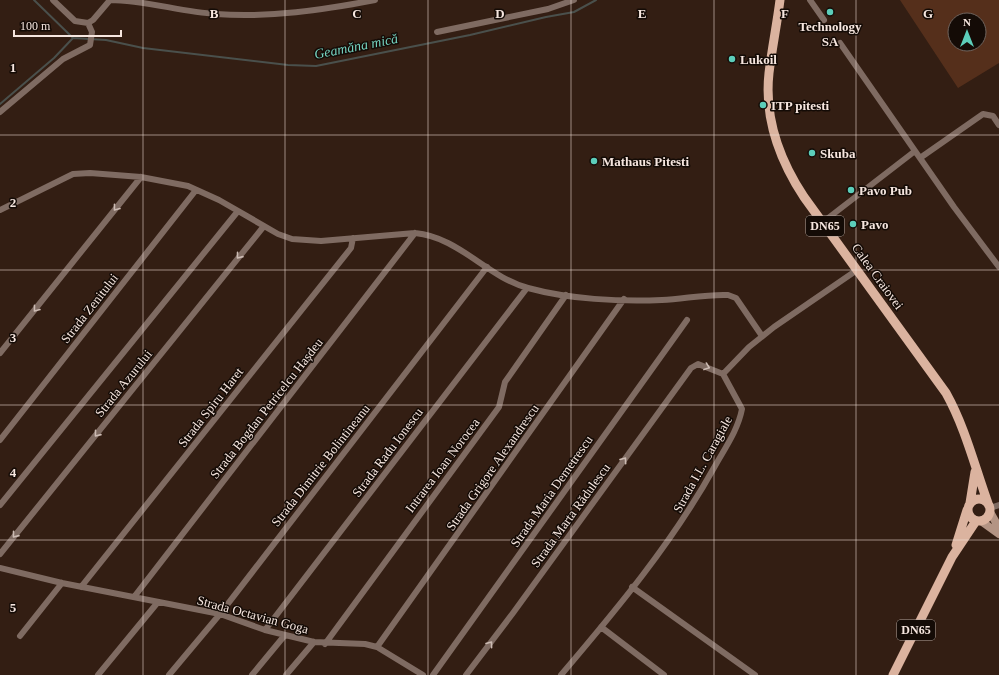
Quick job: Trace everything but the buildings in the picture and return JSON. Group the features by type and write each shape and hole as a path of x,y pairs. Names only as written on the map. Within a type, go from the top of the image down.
{"main road":[{"name":"Calea Craiovei","path":"780,0 769,72 768,91 772,125 776,142 790,176 946,393 962,426 990,509"},
{"name":"Calea Craiovei","path":"893,675 952,557 968,507 976,470"},
{"path":"999,528 990,509 980,499 968,507 970,517 999,534"},
{"name":"DN65","path":"979,521 985,519 990,509"},
{"name":"Calea Craiovei","path":"952,557 979,521"}],"street":[{"path":"53,0 75,21 88,23 93,20 110,0 180,10 245,16 316,11 375,0"},
{"path":"437,32 548,9 574,0"},
{"path":"810,0 824,20"},
{"path":"0,112 54,66 71,54 90,45 92,42 92,32 88,23"},
{"path":"840,43 915,151 999,267"},
{"path":"920,158 983,114 993,116 999,124"},
{"path":"823,222 915,151"},
{"path":"0,210 73,174 90,173 141,177 166,181 196,190 238,211 278,234 292,239 321,241 415,233 430,234 448,242 507,280 527,288 566,295 624,299 660,300 728,295 736,298 762,336"},
{"path":"0,353 141,177"},
{"name":"Strada Zenitului","path":"0,440 196,190"},
{"path":"0,505 238,211"},
{"name":"Strada Azurului","path":"0,554 264,226"},
{"name":"Strada Bogdan Petricelcu Hașdeu","path":"134,597 415,233"},
{"name":"Strada Spiru Haret","path":"81,587 351,248 353,238"},
{"name":"Strada Dimitrie Bolintineanu","path":"168,675 220,614 487,267"},
{"path":"723,374 762,336 857,270"},
{"name":"Strada Radu Ionescu","path":"266,630 527,288"},
{"name":"Intrarea Ioan Norocea","path":"325,644 500,407 505,382 566,295"},
{"name":"Strada Grigore Alexandrescu","path":"377,647 624,299"},
{"name":"Strada Maria Demetrescu","path":"433,675 687,320"},
{"name":"Strada Marta Rădulescu","path":"466,675 513,613 691,368 698,364 723,374"},
{"name":"Strada I.L. Caragiale","path":"561,675 601,627 684,519 733,435 741,417 742,409 723,374"},
{"path":"990,509 999,505"},
{"name":"Strada Octavian Goga","path":"0,568 81,587 220,614 266,630 314,642 325,644 365,644 377,647 423,675"},
{"path":"20,636 62,583"},
{"path":"632,587 755,675"},
{"path":"98,675 158,602"},
{"path":"601,627 664,675"},
{"path":"252,675 285,635"},
{"path":"286,675 314,642"}],"shaded area":[{"path":"900,0 999,0 999,63 958,88"}],"waterway":[{"name":"Geamăna mică","path":"34,0 73,38 106,40 143,48 288,65 316,66 470,35 574,12 596,0"},
{"path":"0,104 54,58 73,38"}],"place":[{"name":"Technology SA","path":"830,12"},
{"name":"Lukoil","path":"732,59"},
{"name":"ITP pitesti","path":"763,105"},
{"name":"Skuba","path":"812,153"},
{"name":"Mathaus Pitesti","path":"594,161"},
{"name":"Pavo Pub","path":"851,190"},
{"name":"Pavo","path":"853,224"}]}
